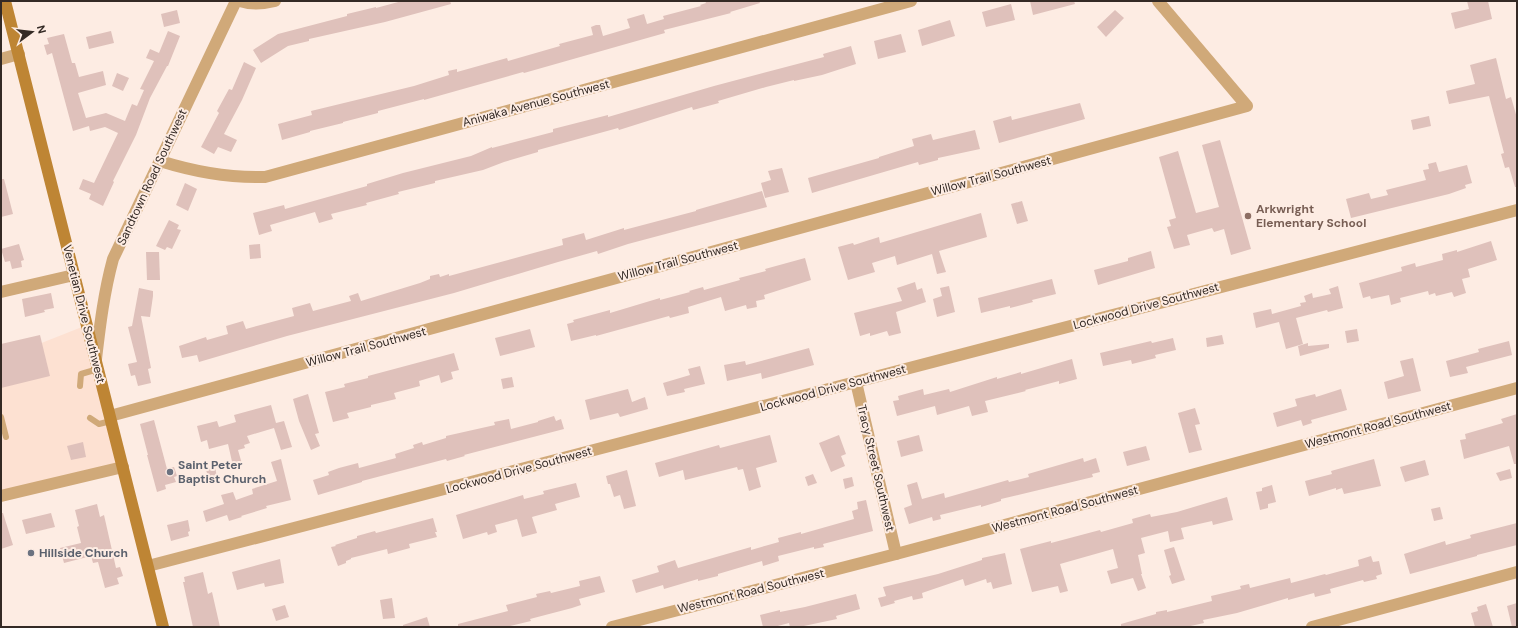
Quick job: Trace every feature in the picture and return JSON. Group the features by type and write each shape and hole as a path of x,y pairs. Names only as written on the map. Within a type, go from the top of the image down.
{"street":[{"name":"Venetian Drive Southwest","path":"5,1 163,627"},
{"name":"Sandtown Road Southwest","path":"97,365 101,318 108,277 113,259 236,1"},
{"path":"240,1 249,4 264,4 275,1"},
{"name":"Aniwaka Avenue Southwest","path":"160,161 176,166 243,178 265,177 910,1"},
{"name":"Willow Trail Southwest","path":"111,418 1246,106 1158,1"},
{"path":"1,58 18,54"},
{"name":"Lockwood Drive Southwest","path":"148,566 1517,210"},
{"path":"1,292 74,275"},
{"name":"Tracy Street Southwest","path":"856,382 896,554"},
{"name":"Westmont Road Southwest","path":"612,627 896,554 1517,388"},
{"path":"1,496 123,468"},
{"path":"1312,627 1517,572"}],"lane":[{"path":"80,386 81,374 97,365"},
{"path":"1,417 6,437"},
{"path":"90,418 99,424 111,418"}],"shaded area":[{"path":"87,325 120,472 1,500 1,359"}],"building":[{"path":"402,1 450,1 451,4 385,22 309,39 309,41 288,46 261,63 253,50 278,34 347,16 347,14"},
{"path":"705,1 759,1 760,3 730,12 731,13 664,30 665,33 524,73 523,72 424,100 378,111 378,113 282,140 278,124 312,115 311,111 414,86 449,75 448,71 457,69 457,72 507,58 508,61 560,46 559,44 593,35 591,27 596,25 600,25 603,36 630,28 627,19 644,14 647,24 664,19 663,16 701,6 700,5 706,3"},
{"path":"1030,1 1074,1 1075,4 1033,15"},
{"path":"1467,1 1488,1 1492,19 1455,29 1451,13 1469,9"},
{"path":"1011,4 1015,20 986,27 982,12"},
{"path":"177,10 180,23 164,27 161,14"},
{"path":"1115,10 1124,18 1106,37 1097,27"},
{"path":"950,20 955,36 922,46 918,30"},
{"path":"111,31 114,43 89,49 86,37"},
{"path":"168,31 180,36 168,66 150,98 136,135 113,181 114,182 103,206 89,199 91,194 79,189 83,179 94,183 118,133 105,127 90,131 89,126 73,131 52,53 47,55 44,45 49,44 47,38 64,34 72,63 75,63 79,77 103,71 106,85 78,93 86,118 106,113 125,121 132,104 137,106 144,90 140,89 154,61 146,58 150,49 159,53"},
{"path":"901,34 906,52 878,59 874,41"},
{"path":"851,46 856,64 822,75 766,87 718,101 719,103 693,110 692,107 619,130 618,128 538,150 538,152 483,170 435,181 435,183 398,192 399,194 366,203 367,205 331,214 333,219 319,223 315,212 270,225 272,231 259,235 253,213 284,205 285,209 367,186 367,184 403,173 471,156 492,147 553,132 553,129 608,115 608,117 714,86 824,57 823,54"},
{"path":"1496,58 1506,99 1511,97 1517,118 1517,187 1515,187 1509,167 1505,168 1501,154 1504,153 1489,96 1449,104 1446,91 1475,84 1470,65"},
{"path":"244,62 256,68 242,100 224,134 237,140 231,152 218,147 214,154 201,147 219,113 217,111 229,89 232,90"},
{"path":"117,73 129,78 123,91 112,86"},
{"path":"1080,103 1085,119 999,143 993,121 1011,116 1012,120"},
{"path":"1429,116 1431,126 1413,130 1411,120"},
{"path":"975,130 980,149 938,158 938,160 919,165 918,162 812,193 808,178 879,158 914,146 912,139 931,134 933,140"},
{"path":"1220,140 1251,249 1231,255 1224,229 1214,232 1212,228 1187,235 1190,245 1174,249 1167,227 1171,226 1169,220 1176,218 1159,157 1178,151 1196,213 1219,207 1202,145"},
{"path":"1436,162 1439,172 1467,165 1472,183 1465,185 1466,188 1449,194 1351,218 1346,199 1369,193 1371,199 1388,195 1386,190 1426,180 1423,170 1429,169 1428,164"},
{"path":"782,168 789,192 765,198 761,183 771,180 768,171"},
{"path":"1,179 4,179 13,214 1,217"},
{"path":"185,183 197,189 188,211 176,205"},
{"path":"762,191 767,207 628,244 598,254 597,251 454,293 287,336 199,362 197,355 182,358 179,346 206,337 207,340 228,334 226,326 243,321 246,329 294,316 292,308 310,303 313,311 351,301 349,296 358,293 361,301 420,283 430,279 430,276 439,274 440,277 449,274 449,276 563,245 562,239 584,233 586,240 624,228 624,230 696,211"},
{"path":"1022,201 1028,221 1017,224 1011,204"},
{"path":"981,213 987,237 939,251 946,272 937,274 932,254 897,265 895,256 872,263 875,272 848,280 838,247 853,243 854,245 879,237 880,243"},
{"path":"169,220 179,225 177,229 181,230 172,249 167,247 165,250 156,246"},
{"path":"1491,241 1497,260 1468,269 1470,277 1462,279 1466,293 1454,297 1452,292 1436,296 1435,293 1429,295 1428,291 1400,298 1401,302 1391,305 1389,295 1371,299 1370,296 1363,298 1359,283 1402,271 1401,267 1415,263 1416,267 1443,260 1442,254 1457,250 1457,252"},
{"path":"19,244 24,260 21,261 22,267 12,269 10,261 5,262 1,249"},
{"path":"260,244 261,258 250,259 249,245"},
{"path":"1151,251 1155,268 1098,285 1094,270 1128,261 1128,258"},
{"path":"146,252 159,252 160,280 147,280"},
{"path":"805,258 811,280 764,295 765,299 756,301 757,307 747,309 746,305 725,311 721,297 688,307 689,313 670,318 669,316 596,336 571,341 567,324 574,322 573,320 610,310 610,313 660,298 660,300 690,292 689,291 703,287 704,290 740,280 739,278 766,271 765,269"},
{"path":"1052,279 1056,294 1032,300 1033,302 1010,308 1010,306 981,313 978,298"},
{"path":"915,282 917,290 922,288 926,302 896,312 901,333 889,336 887,331 870,336 870,333 860,336 854,313 902,301 897,288"},
{"path":"949,286 955,312 937,317 933,299 942,296 940,288"},
{"path":"1338,286 1343,308 1328,312 1327,310 1296,318 1303,344 1286,349 1279,322 1256,328 1253,313 1271,309 1272,314 1301,306 1300,303 1306,302 1304,296 1312,293 1313,298 1331,294 1329,289"},
{"path":"139,288 153,291 153,296 150,317 141,316 151,368 148,369 151,383 138,386 135,375 131,376 128,364 137,362 128,327 132,326"},
{"path":"51,293 54,308 25,317 22,299"},
{"path":"530,329 535,347 500,356 495,338"},
{"path":"1357,329 1359,341 1347,343 1345,331"},
{"path":"40,335 50,376 1,388 1,344"},
{"path":"1222,335 1224,344 1207,347 1206,338"},
{"path":"1173,338 1176,350 1155,355 1156,358 1132,364 1131,360 1103,366 1100,353 1151,341 1152,343"},
{"path":"1509,341 1512,355 1466,367 1468,373 1450,377 1446,361 1479,352 1478,349"},
{"path":"1308,343 1308,346 1329,344 1329,348 1300,356 1298,346"},
{"path":"809,348 814,365 762,379 761,373 727,381 724,365 745,361 746,365"},
{"path":"454,353 459,370 451,372 453,379 441,383 439,375 419,381 420,386 394,393 396,399 347,413 349,418 333,422 325,392 345,387 344,384 368,378 368,376"},
{"path":"1413,358 1421,391 1388,399 1384,382 1404,376 1400,361"},
{"path":"1072,359 1077,379 1059,384 1059,381 985,401 988,412 972,416 969,406 937,415 935,406 897,416 893,401 899,400 898,396 923,389 924,395 949,389 950,392 997,377 997,379 1021,372 1021,374"},
{"path":"700,366 705,384 684,389 685,392 667,396 663,383 690,375 688,369"},
{"path":"512,377 514,387 503,389 501,379"},
{"path":"628,389 632,402 645,397 648,409 620,417 618,413 590,420 585,400"},
{"path":"1341,389 1347,410 1311,420 1312,423 1303,426 1301,420 1277,427 1273,413 1297,406 1295,399 1315,394 1316,397"},
{"path":"308,394 319,433 315,434 320,446 311,450 299,421 293,399"},
{"path":"271,405 276,423 284,421 292,447 281,450 274,428 247,436 250,443 244,445 245,448 238,450 242,464 233,466 228,444 209,449 207,440 201,442 197,426 217,421 219,427 236,422 234,415"},
{"path":"1195,408 1200,424 1195,425 1202,450 1189,453 1178,413"},
{"path":"1517,414 1517,464 1514,464 1509,446 1464,459 1460,440 1466,439 1465,434 1503,423 1501,419"},
{"path":"554,416 556,421 561,419 564,429 464,455 465,456 447,461 446,459 362,481 318,495 313,480 329,475 328,472 339,468 358,463 359,468 396,458 395,454 414,448 413,445 422,442 423,445 446,438 446,436 495,425 494,422 509,419 511,429"},
{"path":"154,420 167,469 174,467 177,476 174,477 176,482 165,485 166,489 157,492 140,424"},
{"path":"770,435 777,462 756,468 761,487 749,491 743,469 738,470 737,467 685,480 683,470 659,477 655,463 719,445 720,448"},
{"path":"839,435 846,454 841,456 845,466 831,472 819,443"},
{"path":"919,435 923,451 901,457 897,441"},
{"path":"83,442 86,457 71,460 67,446"},
{"path":"1146,446 1150,460 1127,466 1123,452"},
{"path":"1083,458 1084,462 1096,458 1100,472 1092,474 1093,477 1001,499 1001,501 981,507 981,505 940,515 941,519 933,521 932,517 909,524 904,508 912,505 907,485 917,482 922,499 944,493 945,498 1008,480 1009,482 1029,477 1028,474"},
{"path":"281,459 291,500 266,506 267,508 229,521 227,515 206,522 203,511 224,504 221,495 233,492 236,500 253,494 252,489 277,481 271,462"},
{"path":"1374,459 1381,486 1344,494 1342,488 1336,490 1336,488 1309,496 1305,481 1332,474 1331,471"},
{"path":"1425,460 1429,475 1405,482 1400,467"},
{"path":"215,467 217,477 209,479 206,470"},
{"path":"1510,469 1512,478 1500,481 1496,473"},
{"path":"627,470 636,506 624,509 620,495 614,497 606,476"},
{"path":"813,474 817,483 808,486 805,477"},
{"path":"852,477 854,486 845,489 843,479"},
{"path":"576,483 580,497 555,504 557,510 532,517 537,533 522,537 517,519 495,525 497,532 488,535 487,532 463,539 456,515 523,495 524,499 544,494 543,491"},
{"path":"1272,485 1276,502 1268,504 1268,508 1260,510 1256,492 1262,491 1262,488"},
{"path":"1227,497 1233,520 1213,525 1212,521 1181,528 1184,539 1170,542 1168,531 1141,538 1145,553 1138,555 1141,574 1146,588 1138,591 1133,578 1111,584 1107,571 1118,568 1113,549 1060,564 1068,591 1060,593 1058,586 1032,592 1020,549 1051,541 1051,543 1100,530 1101,532 1133,523 1132,519 1150,514 1151,517 1177,512"},
{"path":"866,500 873,531 823,544 824,547 814,549 814,547 778,556 779,561 763,566 762,561 718,574 718,576 698,581 698,579 664,589 663,585 636,593 632,580 659,572 657,566 675,560 678,568 751,547 751,550 779,542 778,538 801,532 801,534 854,519 852,511 858,509 857,502"},
{"path":"97,504 100,517 104,515 116,568 120,567 123,576 117,578 119,584 105,588 98,562 93,563 91,556 64,563 60,548 81,543 75,510"},
{"path":"1440,507 1443,519 1434,521 1431,509"},
{"path":"1,513 3,513 13,545 1,549"},
{"path":"51,513 55,527 26,534 22,520"},
{"path":"433,518 437,537 409,544 410,548 388,554 387,549 351,558 346,561 346,563 338,566 331,547 357,538 357,536 375,531 376,533"},
{"path":"188,520 190,531 188,532 189,536 171,541 167,525"},
{"path":"1517,523 1517,545 1410,574 1404,554 1445,541 1446,545 1471,538 1470,535"},
{"path":"1174,547 1185,580 1172,584 1164,550"},
{"path":"1005,553 1012,584 993,589 991,582 987,583 986,579 965,586 963,579 922,593 923,598 913,600 912,596 894,601 895,603 881,607 878,598 886,596 883,587 938,574 982,560 982,558"},
{"path":"1371,556 1373,562 1379,561 1382,574 1376,576 1377,579 1364,582 1363,580 1330,589 1331,593 1315,597 1314,593 1288,600 1288,598 1237,613 1203,620 1204,623 1186,627 1121,627 1121,624 1156,614 1156,612 1167,610 1167,612 1212,601 1211,596 1241,589 1240,586 1249,584 1250,588 1290,578 1291,583 1326,575 1359,566 1358,560"},
{"path":"280,559 284,583 265,587 264,583 237,590 232,572"},
{"path":"203,572 208,594 212,592 220,627 193,627 183,582 185,582 184,577"},
{"path":"600,576 605,592 579,599 581,605 530,619 531,621 506,627 458,627 458,624 508,611 506,605 537,597 536,594 550,591 551,593 580,586 579,581"},
{"path":"856,594 860,609 836,616 837,619 799,627 790,627 789,623 774,627 763,627 760,615 780,610 780,612 805,607"},
{"path":"392,598 395,618 383,619 380,600"},
{"path":"1517,603 1517,627 1512,627 1507,606"},
{"path":"1486,604 1493,627 1475,627 1471,613 1478,611 1477,607"},
{"path":"285,605 289,617 276,621 272,609"},
{"path":"427,617 430,627 403,627 403,625"}],"place":[{"name":"Arkwright Elementary School","path":"1248,216"},
{"name":"Saint Peter Baptist Church","path":"170,472"},
{"name":"Hillside Church","path":"31,553"}]}
